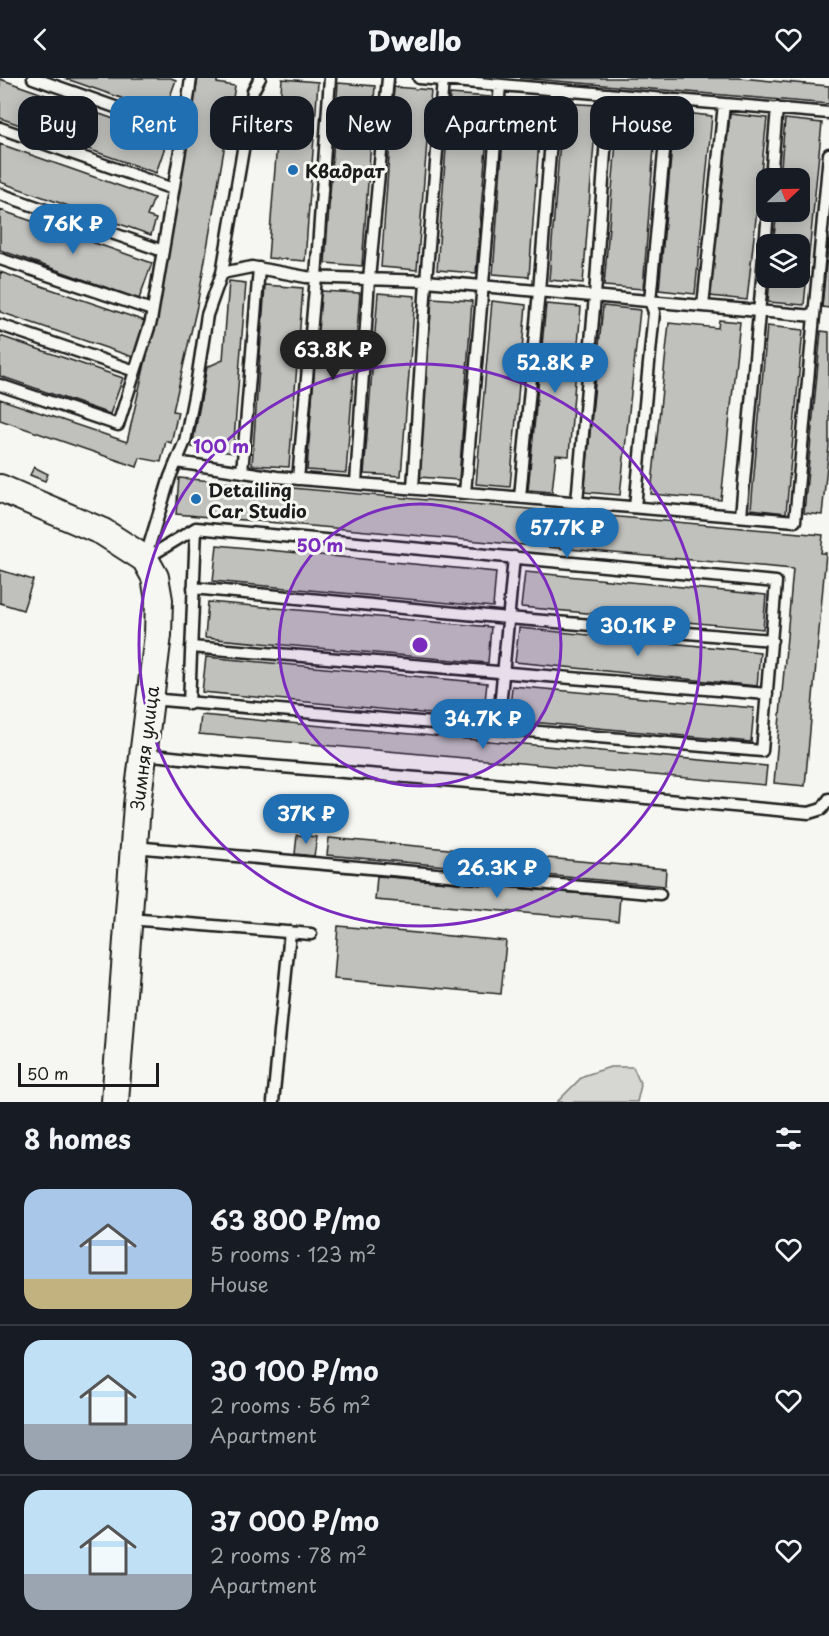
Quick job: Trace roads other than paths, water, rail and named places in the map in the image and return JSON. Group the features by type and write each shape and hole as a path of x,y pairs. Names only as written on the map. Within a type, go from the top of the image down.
{"street":[{"path":"0,488 104,532 144,559"},
{"name":"Зимняя улица","path":"115,1102 136,805 158,635 159,600 155,577 144,559"}],"lane":[{"path":"33,78 110,105"},
{"path":"188,96 191,78"},
{"path":"144,559 184,441 196,386 207,315 222,273 253,90 260,78"},
{"path":"298,479 316,277 330,78"},
{"path":"356,483 369,279 388,78"},
{"path":"419,78 633,96"},
{"path":"412,488 443,80"},
{"path":"465,493 500,85"},
{"path":"520,497 555,90"},
{"path":"577,502 596,297 609,94"},
{"path":"694,101 829,113"},
{"path":"704,306 724,104"},
{"path":"772,168 777,108"},
{"path":"0,128 173,189"},
{"path":"0,385 118,425 151,321 180,150"},
{"path":"634,507 654,312 650,301 664,150"},
{"path":"176,462 298,479 795,521 829,154"},
{"path":"0,194 163,251"},
{"path":"741,516 767,222"},
{"path":"0,259 152,310"},
{"path":"222,273 252,267 316,277 426,281 814,316"},
{"path":"242,472 259,268"},
{"path":"0,325 135,371"},
{"path":"144,559 195,528 776,582 762,751 150,699"},
{"path":"189,704 195,528"},
{"path":"498,729 514,557"},
{"path":"193,588 772,640"},
{"path":"191,647 767,694"},
{"path":"143,754 809,813 822,809 829,799"},
{"path":"134,847 660,894"},
{"path":"129,919 311,934"},
{"path":"273,1102 290,932"}],"place":[{"name":"Квадрат","path":"293,170"},
{"name":"Detailing Car Studio","path":"196,499"}]}
